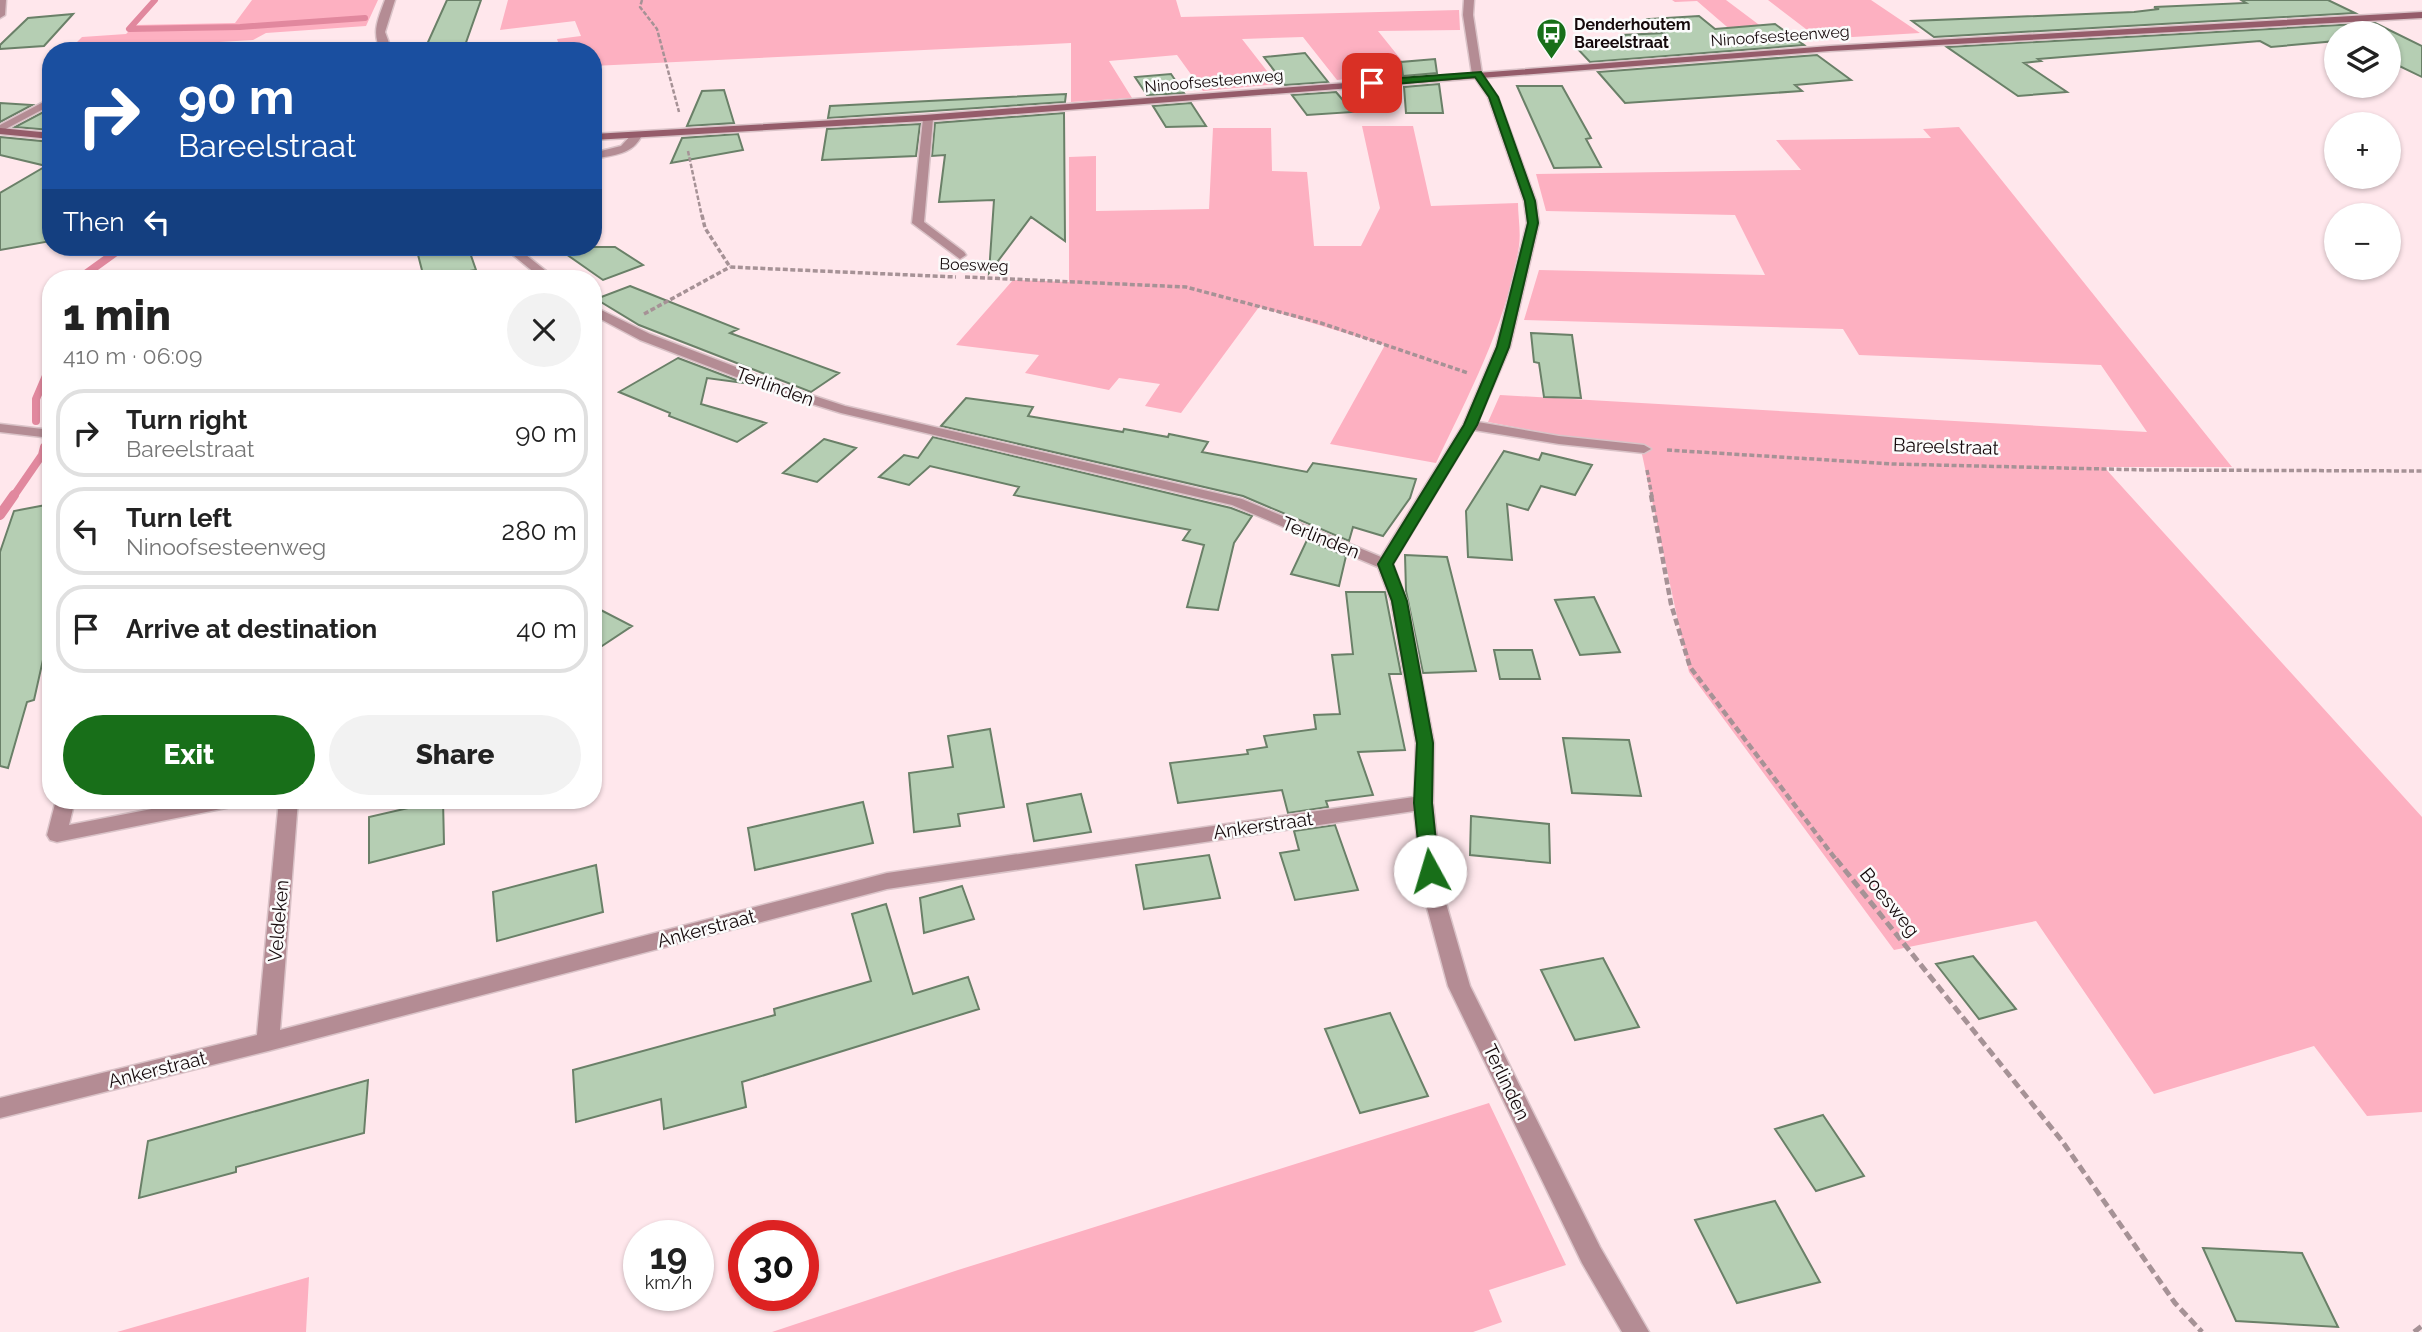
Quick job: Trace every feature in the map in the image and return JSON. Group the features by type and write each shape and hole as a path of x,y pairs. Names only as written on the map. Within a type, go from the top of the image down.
{"street":[{"path":"0,15 1,0"},
{"path":"381,42 380,27 390,0"},
{"path":"1385,564 1470,425 1503,347 1533,223 1530,201 1493,97 1477,74 1468,15 1469,0"},
{"name":"Ninoofsesteenweg","path":"602,136 1030,113 1477,74 1918,42 2422,15"},
{"path":"0,130 42,106"},
{"path":"928,119 918,223 960,255"},
{"path":"0,130 42,135"},
{"path":"602,154 627,149 635,142 637,135"},
{"path":"521,256 539,270"},
{"name":"Terlinden","path":"602,315 622,326 762,382 841,409 1237,502 1385,564 1399,601 1425,743 1423,803 1433,893 1460,986 1591,1255 1636,1332"},
{"path":"1470,425 1559,440 1644,449"},
{"path":"0,428 42,434"},
{"name":"Ankerstraat","path":"0,1108 268,1042 887,881 1423,803"},
{"path":"63,809 57,835 186,809"},
{"name":"Veldeken","path":"268,1042 287,809"}],"path":[{"path":"622,326 730,267 705,228 657,29 640,7 642,0"},
{"name":"Boesweg","path":"730,267 1186,287 1321,323 1489,380"},
{"name":"Boesweg","path":"1644,449 1671,604 1690,667 1842,867 2062,1141 2175,1303 2202,1332"},
{"name":"Bareelstraat","path":"1644,449 1893,464 2148,470 2422,471"},
{"path":"2414,1332 2422,1326"}],"shaded area":[{"path":"252,0 378,0 366,26 266,33 253,40 219,42 77,42 82,37 126,34 135,25 235,23"},
{"path":"508,0 1176,0 1181,17 1459,10 1460,30 1378,31 1411,72 1337,80 1303,37 1242,39 1277,84 1203,91 1177,55 1109,61 1132,98 1071,102 1071,43 602,66 602,42 558,42 557,39 581,36 575,21 500,30"},
{"path":"1672,0 1726,0 1782,42 1748,45 1697,1"},
{"path":"1768,0 1871,0 1920,33 1819,39"},
{"path":"1362,126 1413,126 1431,206 1518,203 1519,246 1506,303 1485,358 1436,463 1330,444 1385,345 1259,307 1181,413 1145,406 1160,384 1119,378 1109,390 1025,373 1039,355 956,345 1013,280 1069,282 1069,157 1096,156 1096,211 1209,209 1213,128 1271,128 1272,171 1307,172 1314,246 1361,246 1380,208"},
{"path":"1959,127 2232,467 2104,467 2422,817 2422,1112 2367,1116 2314,1046 2154,1094 2036,921 1894,950 1689,672 1640,445 1557,435 1488,422 1500,395 2147,432 2101,365 1859,355 1843,329 1524,320 1539,270 1765,275 1735,215 1546,211 1536,174 1801,170 1776,140 1931,138 1923,129"},
{"path":"1489,1103 1566,1265 1489,1290 1502,1322 1473,1332 772,1332 958,1270"},
{"path":"309,1277 306,1332 117,1332"}],"building":[{"path":"447,0 481,0 466,42 428,42"},
{"path":"2241,0 2328,0 2355,13 1934,37 1912,21 2134,12 2159,9 2154,7 2246,3"},
{"path":"73,14 48,42 42,42 42,46 0,49 0,45 28,18"},
{"path":"1699,16 1715,29 1775,24 1804,45 1590,62 1575,46 1627,41 1622,35 1664,33 1648,19"},
{"path":"2324,26 2324,42 2271,47 2260,41 2038,59 2041,61 2024,63 2067,92 2018,96 1947,47"},
{"path":"2401,36 2422,46 2422,77 2401,67"},
{"path":"1305,53 1328,82 1285,85 1264,57"},
{"path":"1817,55 1851,80 1795,85 1802,91 1625,103 1598,72"},
{"path":"1435,59 1437,73 1403,76 1401,62"},
{"path":"1171,74 1184,93 1147,95 1135,77"},
{"path":"1439,84 1443,113 1406,113 1404,87"},
{"path":"1517,86 1562,86 1591,138 1586,139 1601,167 1554,168"},
{"path":"724,90 734,123 687,126 702,91"},
{"path":"1336,92 1353,112 1307,115 1292,95"},
{"path":"1066,94 1065,102 828,118 830,106"},
{"path":"0,103 32,105 0,122"},
{"path":"1191,103 1206,126 1166,127 1153,106"},
{"path":"42,113 42,129 15,127"},
{"path":"1064,113 1065,241 1031,217 989,273 994,200 939,202 945,155 932,156 935,123"},
{"path":"920,124 916,156 822,160 827,129"},
{"path":"738,134 743,150 671,163 682,138"},
{"path":"0,137 42,141 42,165 0,155"},
{"path":"42,168 42,243 0,250 0,193"},
{"path":"602,247 615,247 643,265 603,280 602,270 589,270 569,256 602,256"},
{"path":"418,256 471,256 476,270 422,270"},
{"path":"630,286 738,329 730,333 839,373 811,392 639,325 602,303 602,297"},
{"path":"1531,333 1572,335 1581,398 1544,397 1539,363 1534,362"},
{"path":"678,358 744,383 707,378 701,404 766,423 737,442 669,416 670,413 619,392"},
{"path":"966,398 1033,407 1028,416 1123,432 1124,429 1168,437 1169,434 1208,442 1202,452 1307,472 1313,463 1416,479 1410,498 1383,536 1353,527 1349,541 1243,496 941,426"},
{"path":"933,437 1231,508 1252,516 1234,543 1218,610 1187,607 1204,545 1183,540 1190,530 1014,495 1019,487 930,466 909,485 879,477 904,455 918,458"},
{"path":"824,439 856,448 817,482 783,473"},
{"path":"1504,451 1539,460 1542,453 1592,465 1575,495 1541,486 1528,510 1507,504 1512,560 1468,557 1466,511"},
{"path":"42,506 42,664 34,700 27,702 8,768 0,766 0,552 14,511"},
{"path":"1307,540 1346,556 1339,586 1291,574"},
{"path":"1405,555 1447,557 1476,671 1423,673 1406,591"},
{"path":"1346,592 1385,592 1401,674 1389,674 1405,750 1358,752 1373,795 1326,801 1328,807 1288,813 1282,790 1178,803 1170,763 1248,754 1247,750 1267,747 1264,736 1316,729 1314,715 1340,714 1332,655 1353,654"},
{"path":"1594,597 1620,652 1580,655 1555,600"},
{"path":"602,611 632,626 602,646"},
{"path":"1494,650 1532,650 1540,679 1500,679"},
{"path":"990,729 1004,807 958,814 960,826 914,832 909,773 953,767 948,736"},
{"path":"1563,738 1629,740 1641,796 1572,793"},
{"path":"1081,794 1091,832 1034,841 1027,804"},
{"path":"863,802 873,843 755,870 748,828"},
{"path":"404,809 443,809 444,844 369,863 369,817"},
{"path":"1471,816 1549,824 1550,863 1470,855"},
{"path":"1335,825 1358,890 1295,900 1280,853 1299,850 1294,831"},
{"path":"1209,855 1220,898 1144,909 1136,865"},
{"path":"596,865 603,912 497,941 493,892"},
{"path":"962,886 974,919 924,933 920,898"},
{"path":"886,904 913,994 968,977 979,1009 742,1082 746,1107 664,1129 661,1099 576,1122 573,1070 775,1015 774,1009 871,981 852,914"},
{"path":"1973,956 2016,1009 1979,1019 1936,964"},
{"path":"1603,958 1639,1027 1575,1040 1541,970"},
{"path":"1390,1013 1428,1096 1360,1113 1325,1029"},
{"path":"368,1080 364,1133 236,1167 236,1172 139,1198 148,1141"},
{"path":"1823,1115 1864,1176 1816,1191 1775,1129"},
{"path":"1775,1201 1820,1282 1737,1303 1695,1220"},
{"path":"2203,1248 2302,1253 2338,1327 2236,1321"}],"waterway":[{"path":"155,0 129,29 240,27 365,18"},
{"path":"91,270 111,256"},
{"path":"36,421 36,399 42,385"},
{"path":"13,497 42,455"},
{"path":"0,515 14,495"}],"place":[{"name":"Denderhoutem Bareelstraat","path":"1551,60"}],"route":[{"path":"1372,83 1477,74 1493,97 1530,201 1533,223 1503,347 1470,425 1385,564 1399,601 1425,743 1423,803 1430,871"}]}
